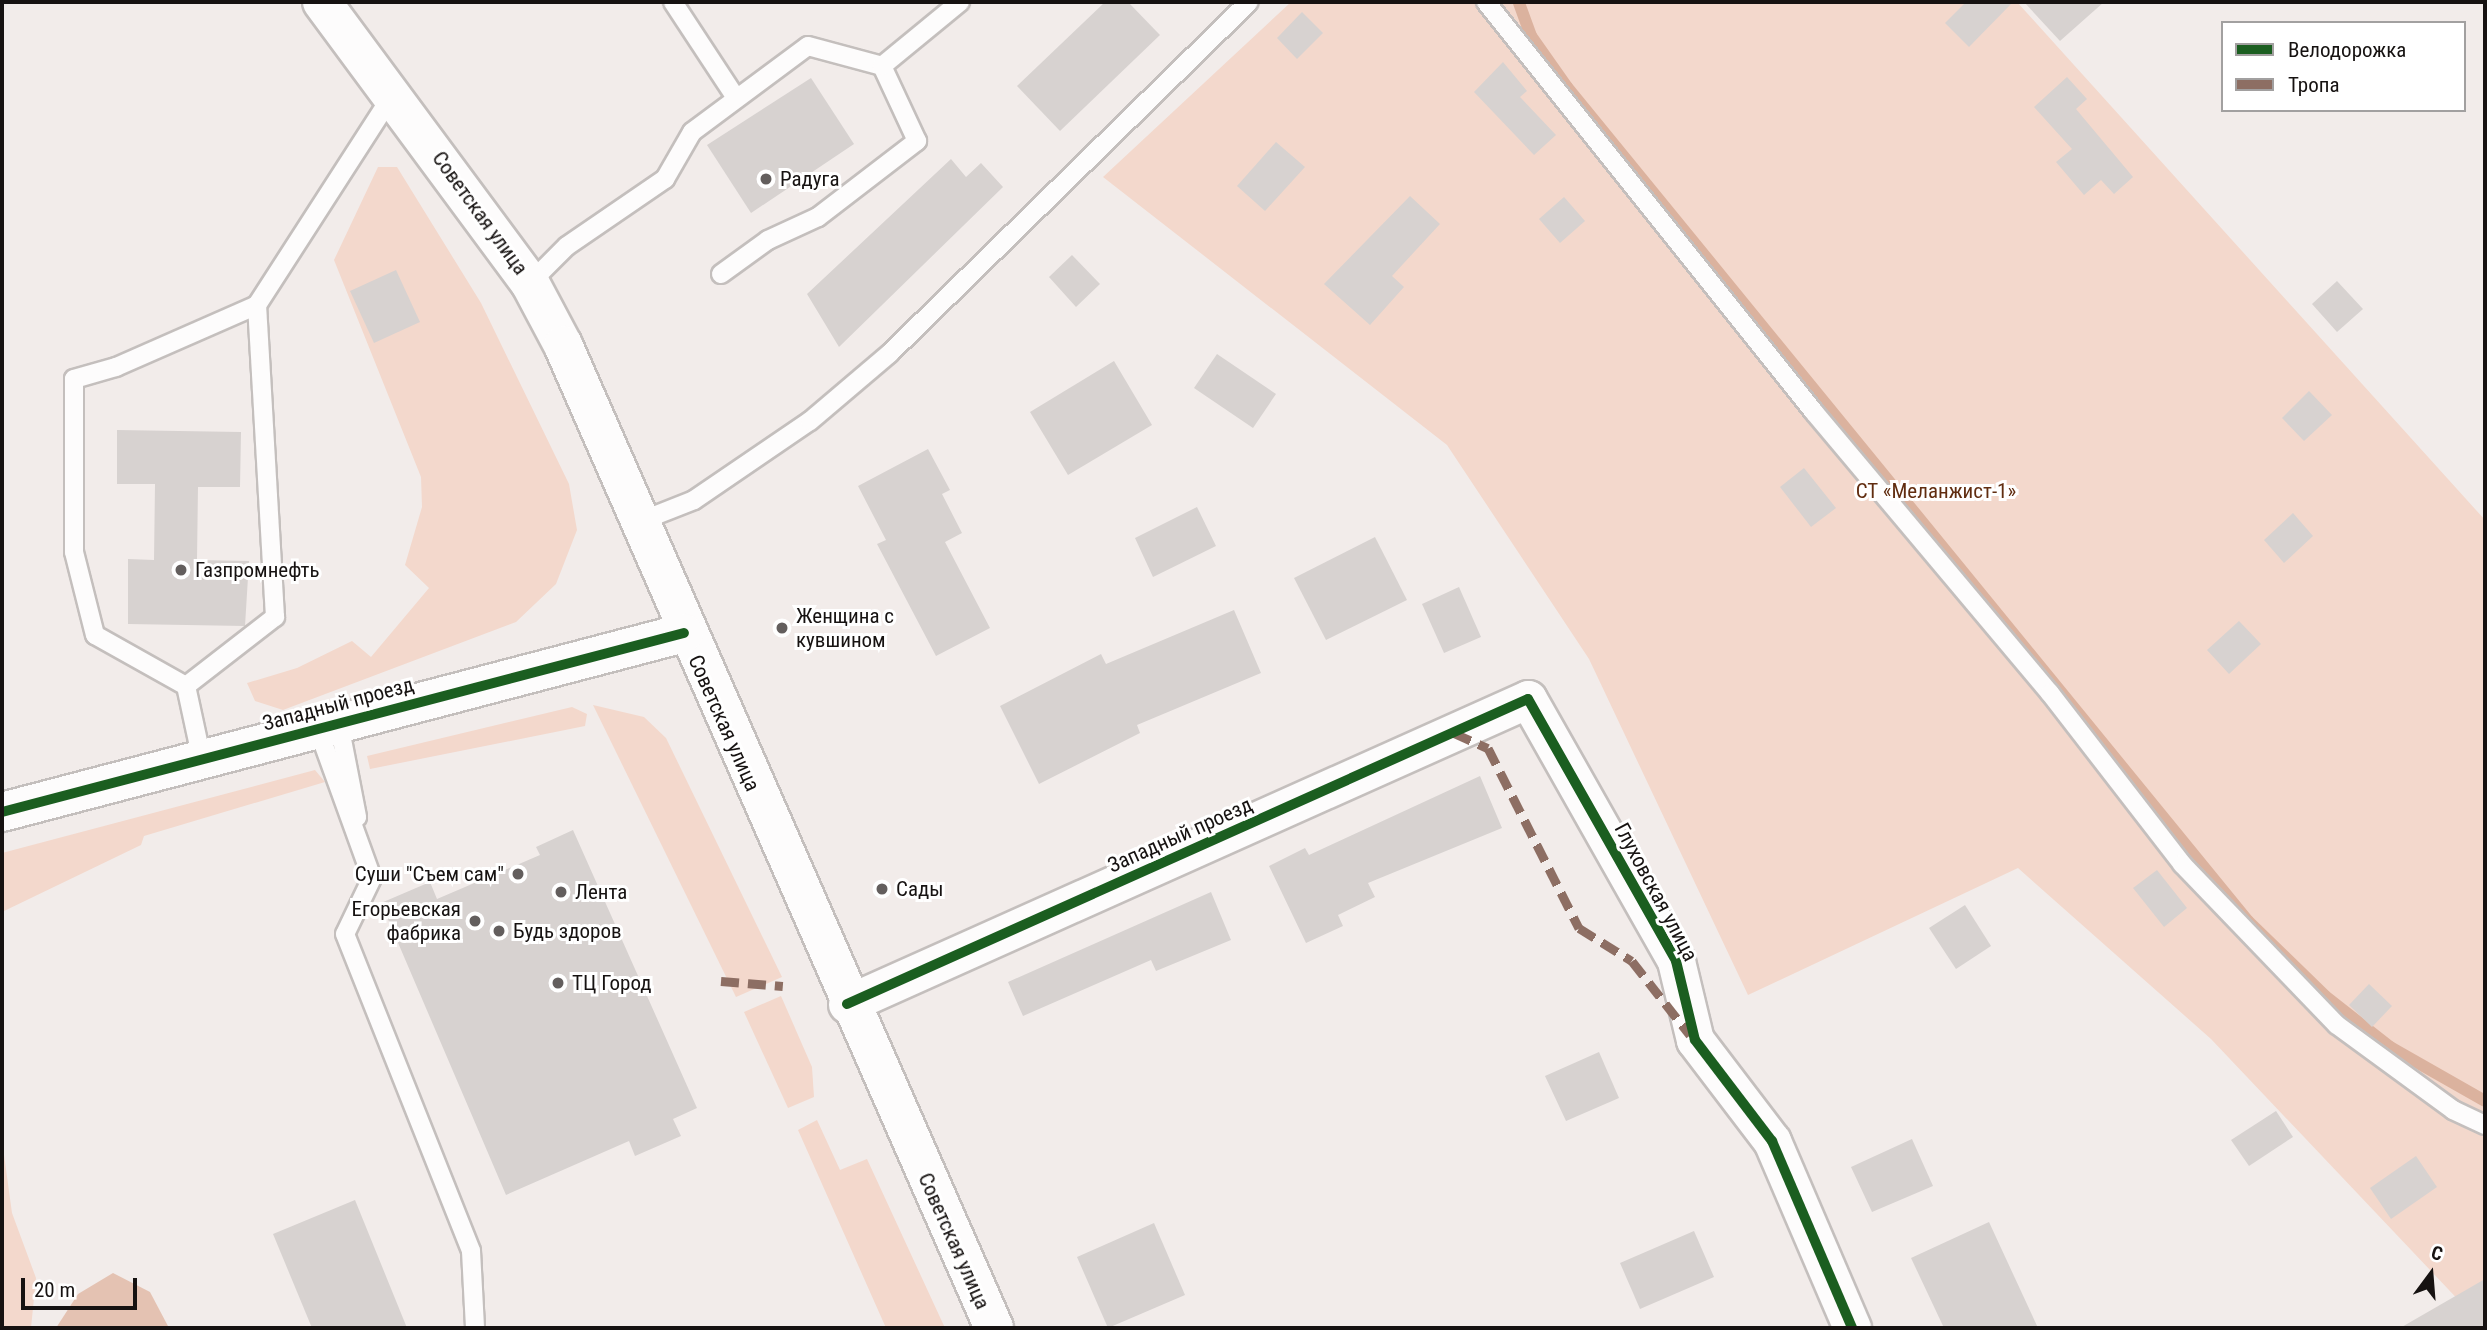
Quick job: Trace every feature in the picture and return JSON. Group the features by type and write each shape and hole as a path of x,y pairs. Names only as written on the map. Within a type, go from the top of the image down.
{"main road":[{"name":"Советская улица","path":"322,2 393,94 530,283 641,521 684,633 847,1004 994,1328"},
{"name":"Западный проезд","path":"2,812 684,633"}],"street":[{"name":"Западный проезд","path":"847,1004 1528,699"},
{"name":"Глуховская улица","path":"1528,699 1676,961 1695,1040 1772,1141 1852,1328"}],"lane":[{"path":"673,2 736,98"},
{"path":"882,66 960,2"},
{"path":"641,521 694,500 810,421 879,362 1249,2"},
{"path":"1486,2 1814,412 2050,693 2182,864 2337,1025 2453,1110 2485,1125"},
{"path":"530,283 567,246 665,179 692,132 808,46 882,66 917,141 818,217 768,240 721,274"},
{"path":"202,760 186,686 95,635 74,552 74,379 116,367 257,305 393,94"},
{"path":"186,686 275,617 257,305"},
{"path":"329,726 372,878 345,934 471,1251 475,1328"}],"green space":[{"name":"СТ «Меланжист-1»","path":"1291,2 2017,2 2485,520 2485,1328 2211,1039 2018,868 1748,995 1589,659 1447,445 1103,177"},
{"path":"378,167 397,167 481,303 569,484 577,530 556,584 516,622 283,710 255,701 247,683 297,668 352,641 371,657 429,588 405,565 422,507 421,477 334,260"},
{"path":"593,705 644,717 666,738 782,977 736,997"},
{"path":"572,707 587,714 585,726 370,769 367,756"},
{"path":"315,770 325,782 144,836 141,845 2,912 2,853"},
{"path":"781,996 812,1067 814,1097 788,1108 744,1012"},
{"path":"817,1120 840,1170 867,1159 945,1328 886,1328 798,1130"},
{"path":"2,1140 12,1213 36,1278 31,1328 2,1328"}],"shaded area":[{"path":"113,1273 150,1292 169,1328 56,1328 78,1294"}],"building":[{"path":"1105,2 1128,2 1160,35 1060,131 1017,86"},
{"path":"1966,2 2013,2 1969,47 1945,23"},
{"path":"2024,2 2104,2 2060,41"},
{"path":"1302,12 1323,33 1297,59 1277,38"},
{"path":"1503,62 1527,91 1520,97 1556,135 1534,155 1474,92"},
{"path":"2067,77 2087,99 2076,109 2133,177 2114,194 2101,180 2084,195 2056,162 2072,149 2034,107"},
{"name":"Радуга","path":"811,78 854,144 751,213 707,145"},
{"path":"1276,142 1305,167 1265,211 1237,186"},
{"path":"951,159 966,177 981,163 1003,187 839,347 807,294"},
{"path":"1410,196 1440,224 1392,276 1404,287 1370,325 1324,284"},
{"path":"1564,197 1585,221 1560,243 1539,219"},
{"path":"1072,255 1100,284 1076,307 1049,277"},
{"path":"396,270 420,322 374,343 350,291"},
{"path":"2337,281 2363,309 2337,332 2312,304"},
{"path":"1217,354 1276,394 1253,428 1194,388"},
{"path":"1114,361 1152,425 1068,475 1030,412"},
{"path":"2309,391 2332,415 2304,441 2282,418"},
{"path":"117,430 241,432 240,487 198,487 197,560 249,561 245,626 128,624 128,559 154,560 155,484 117,484"},
{"path":"928,449 950,490 942,494 962,533 945,542 990,628 936,656 877,544 886,540 858,486"},
{"path":"1804,468 1836,508 1811,527 1780,487"},
{"path":"1197,507 1216,546 1153,577 1135,538"},
{"path":"2293,513 2313,536 2284,563 2264,540"},
{"path":"1375,537 1407,600 1326,640 1294,578"},
{"path":"1459,587 1481,637 1444,653 1422,604"},
{"path":"1234,610 1261,673 1137,725 1140,733 1039,784 1000,706 1101,654 1106,664"},
{"path":"2239,621 2261,644 2229,674 2207,650"},
{"path":"1480,776 1502,828 1368,883 1375,897 1338,915 1343,926 1306,943 1269,866 1305,848 1309,855"},
{"name":"ТЦ Город","path":"573,830 697,1108 673,1119 681,1136 635,1156 629,1141 506,1195 381,903 430,882 437,899 540,855 536,847"},
{"path":"2157,870 2187,908 2164,927 2133,888"},
{"path":"1211,892 1231,940 1156,971 1151,960 1023,1016 1008,982"},
{"path":"1965,905 1991,946 1956,969 1929,928"},
{"path":"2369,984 2392,1006 2372,1027 2349,1005"},
{"path":"1599,1052 1619,1098 1566,1121 1545,1076"},
{"path":"2276,1111 2293,1137 2249,1166 2231,1140"},
{"path":"1912,1139 1933,1186 1872,1212 1851,1167"},
{"path":"2416,1156 2437,1187 2391,1219 2370,1188"},
{"path":"355,1200 407,1328 312,1328 273,1234"},
{"path":"1989,1222 2038,1328 1944,1328 1911,1258"},
{"path":"1154,1223 1185,1295 1108,1328 1077,1257"},
{"path":"1694,1231 1714,1277 1640,1309 1620,1263"},
{"path":"2485,1279 2485,1328 2400,1328"}],"waterway":[{"path":"1519,3 1531,36 1567,87 2248,921 2325,996 2390,1047 2485,1101"}],"marked path":[{"path":"1454,733 1488,748 1579,928 1632,961 1690,1035"},
{"path":"721,981 783,986"}],"cycle path":[{"path":"2,812 684,633"},
{"path":"847,1004 1528,699 1676,961 1695,1040 1772,1141 1852,1328"}],"place":[{"name":"Радуга","path":"766,179"},
{"name":"Газпромнефть","path":"181,570"},
{"name":"Женщина с кувшином","path":"782,628"},
{"name":"Суши \"Съем сам\"","path":"518,874"},
{"name":"Сады","path":"882,889"},
{"name":"Лента","path":"561,892"},
{"name":"Егорьевская фабрика","path":"475,921"},
{"name":"Будь здоров","path":"499,931"},
{"name":"ТЦ Город","path":"558,983"}]}
